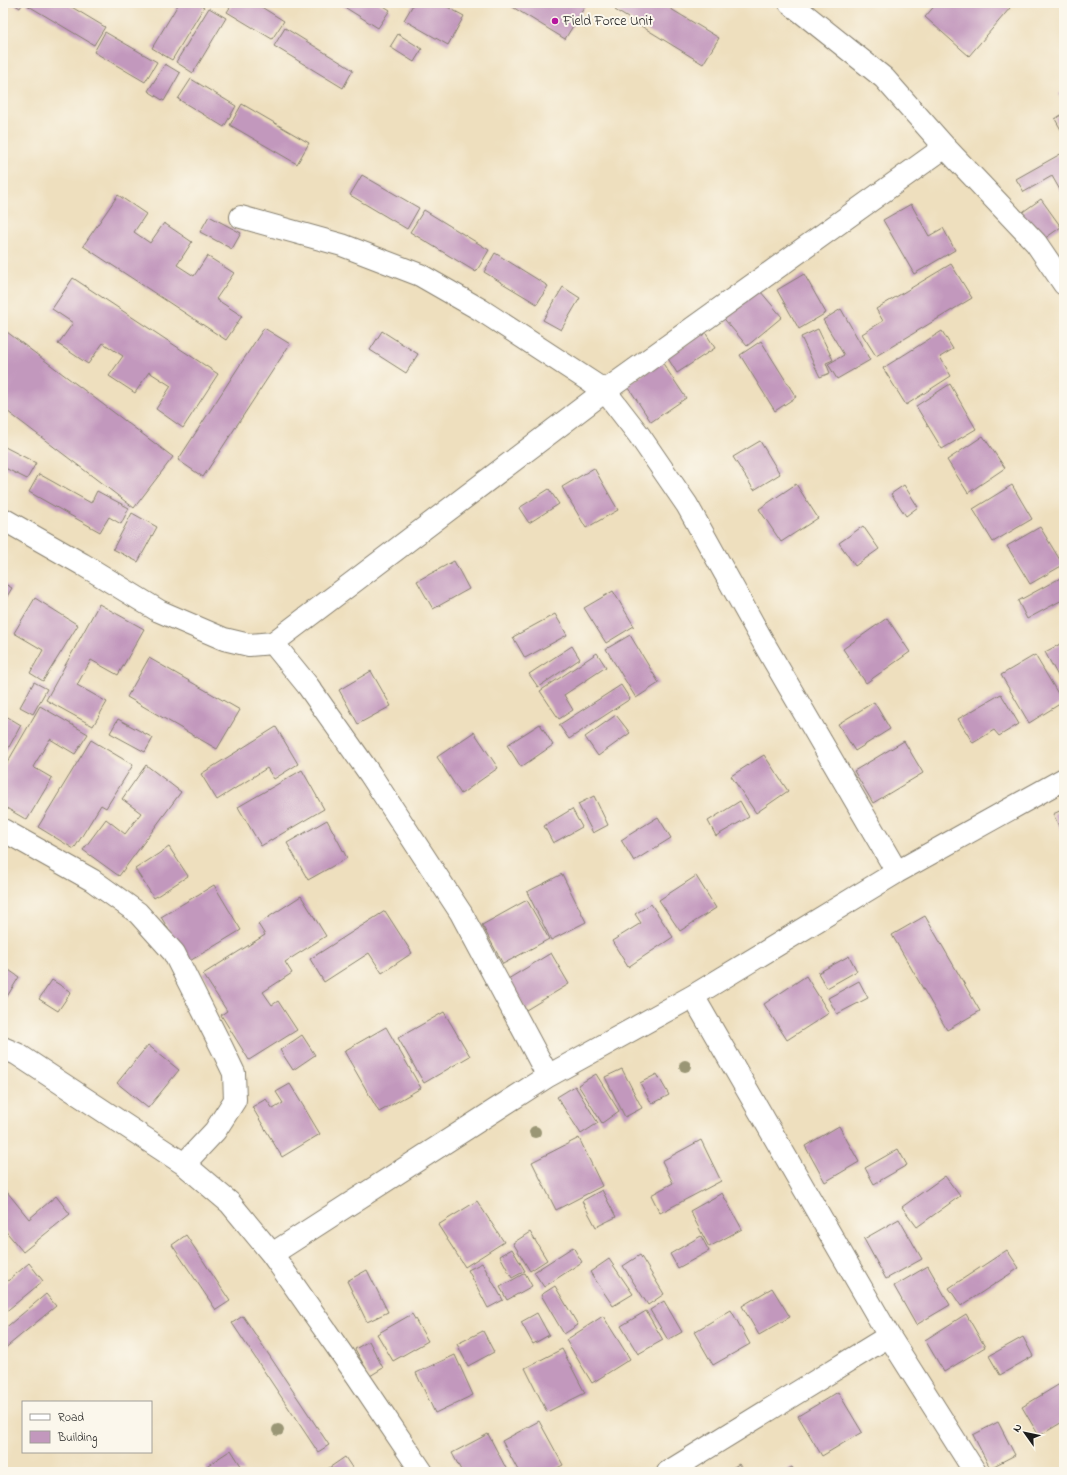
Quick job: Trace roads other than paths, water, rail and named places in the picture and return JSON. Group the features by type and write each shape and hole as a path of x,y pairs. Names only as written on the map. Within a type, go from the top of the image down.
{"street":[{"path":"790,3 884,78 945,147 1036,243 1064,284"},
{"path":"3,519 82,564 159,611 224,639 250,645 273,642 605,391 945,147"},
{"path":"241,217 342,245 420,275 481,310 605,391 639,435 687,505 766,647 898,872"},
{"path":"273,642 308,686 370,774 460,914 548,1076"},
{"path":"272,1254 548,1076 693,996 898,872 1064,779"},
{"path":"3,830 92,880 138,912 174,953 234,1073 235,1100 215,1131 184,1164"},
{"path":"693,996 888,1336 975,1472"},
{"path":"3,1048 17,1054 184,1164 230,1203 272,1254 422,1472"},
{"path":"668,1472 888,1336"}],"place":[{"name":"Field Force Unit","path":"555,21"}]}
